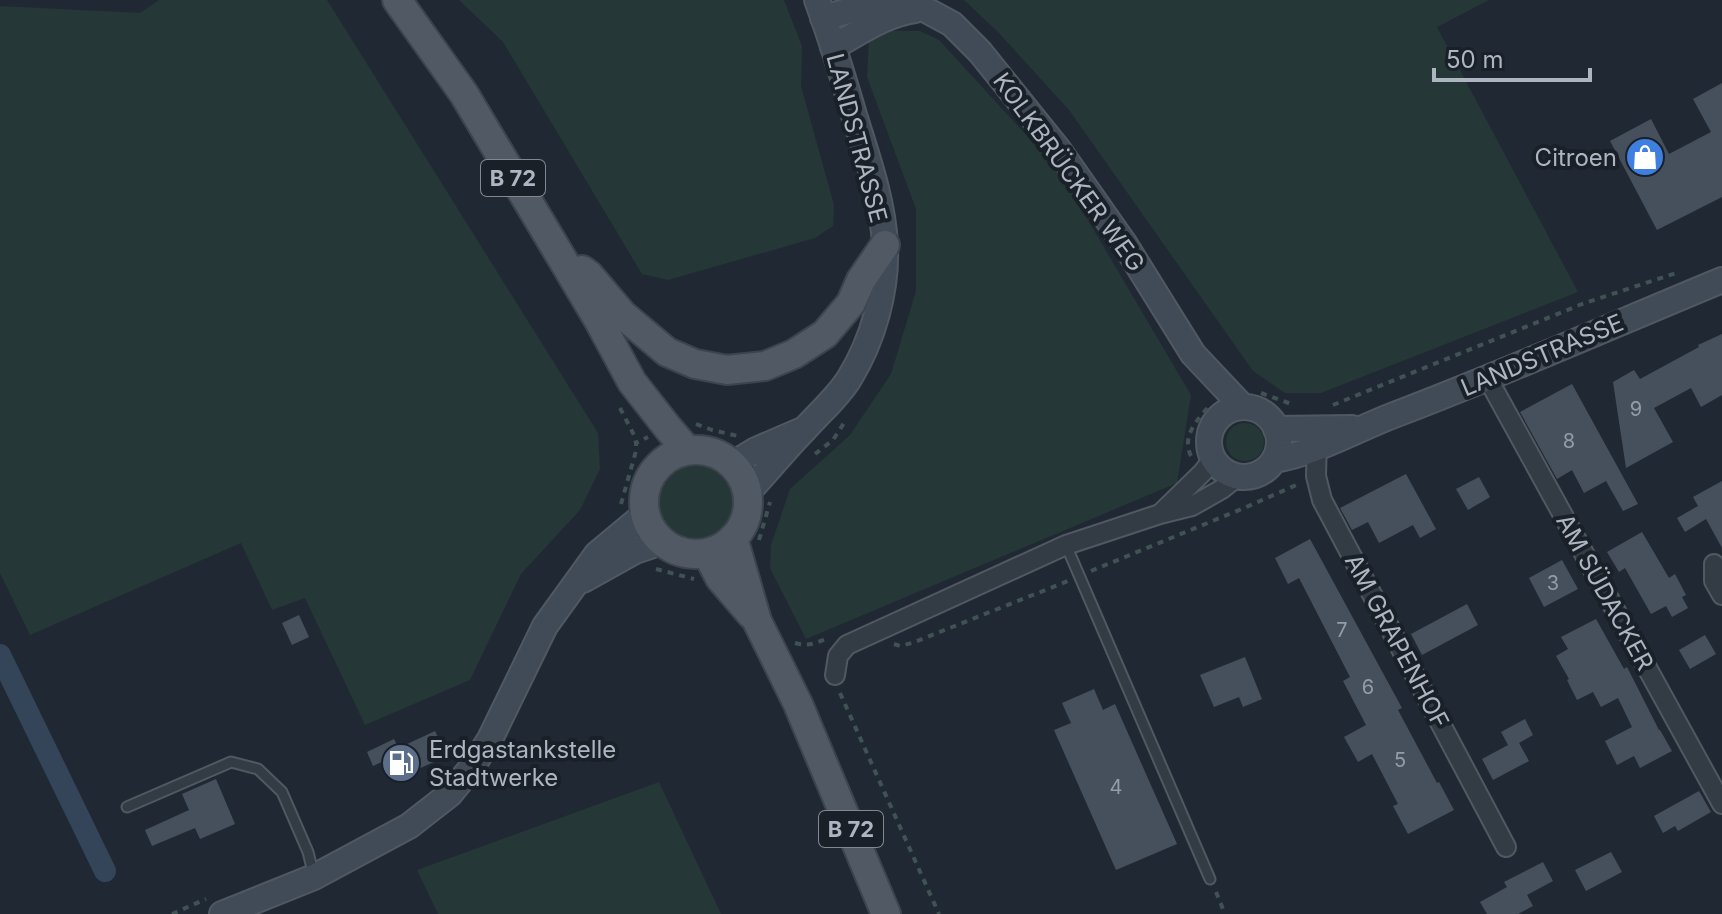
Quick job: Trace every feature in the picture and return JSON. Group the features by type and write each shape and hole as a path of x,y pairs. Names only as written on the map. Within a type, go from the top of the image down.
{"main road":[{"name":"B 72","path":"397,0 464,94 632,382 687,450"},
{"path":"563,261 589,275 623,315 667,352 695,364 727,370 765,366 794,354 825,334 851,303 861,280 885,245"},
{"name":"B 72","path":"632,382 658,466"},
{"path":"704,449 720,454 733,464 748,492 749,508 744,524 746,539 707,553 692,554 662,542 651,529 645,514 644,497 648,480 658,466 687,450 704,449"},
{"name":"B 72","path":"746,539 757,621"},
{"name":"B 72","path":"707,553 720,578 757,621 798,704 886,914"}],"street":[{"name":"KOLKBRÜCKER WEG","path":"820,9 898,1 913,3 952,24 980,52 1058,149 1124,243 1193,354 1217,419"},
{"name":"LANDSTRASSE","path":"748,492 828,407 848,380 864,352 878,311 885,245 880,208 869,163 820,9"},
{"path":"833,47 884,20 925,9"},
{"name":"LANDSTRASSE","path":"1276,429 1362,428 1488,379 1722,280"},
{"name":"KOLKBRÜCKER WEG","path":"1193,354 1246,398"},
{"name":"AM SÜDACKER","path":"1488,379 1722,804"},
{"path":"1246,398 1254,409 1271,420 1276,429 1278,450 1274,460 1259,474 1237,477 1227,474 1213,459 1209,438 1217,419 1246,398"},
{"name":"LANDSTRASSE","path":"1274,460 1292,457 1320,427"},
{"name":"AM GRAPENHOF","path":"1320,427 1316,476 1322,500 1506,847"},
{"name":"LANDSTRASSE","path":"733,464 805,428"},
{"path":"1160,514 1213,459"},
{"path":"835,675 838,656 847,645 1066,545 1192,506 1237,477"},
{"path":"223,906 314,877 409,826 450,794 490,739 545,626 597,554 645,514"},
{"path":"577,583 635,551 662,542"},
{"path":"1714,564 1714,581 1722,595"}],"lane":[{"path":"1066,545 1210,879"},
{"path":"127,807 231,762 258,769 282,792 308,852 314,877"}],"path":[{"path":"1320,427 1582,304 1688,268"},
{"path":"1246,398 1302,408"},
{"path":"746,539 778,481 769,470"},
{"path":"879,630 891,643 900,646 912,643 1292,487"},
{"path":"790,638 804,646 837,633"},
{"path":"835,675 841,699 939,914"},
{"path":"1210,879 1225,914"},
{"path":"172,914 223,906"}],"shaded area":[{"path":"159,0 327,0 598,433 600,469 580,510 521,574 470,680 365,725 305,598 272,610 241,543 30,635 0,573 0,6 140,13"},
{"path":"459,0 784,0 802,46 801,86 834,205 833,226 815,238 668,280 642,274 503,42"},
{"path":"964,0 1489,0 1437,27 1578,292 1321,393 1285,393 1253,371 1069,110 998,32"},
{"path":"892,31 920,31 939,40 1059,171 1191,395 1177,483 806,639 770,568 771,545 790,489 850,435 891,374 916,291 916,209 867,77 869,38"},
{"path":"1245,423 1258,429 1264,442 1258,455 1245,461 1232,455 1226,442 1232,429"},
{"path":"696,466 717,472 727,482 733,503 727,524 717,534 696,540 675,534 665,524 659,503 665,482 675,472"},
{"path":"659,782 721,914 438,914 417,870"}],"building":[{"name":"Citroen","path":"1722,83 1722,197 1657,230 1610,141 1651,119 1669,154 1711,132 1693,99"},
{"path":"1722,334 1722,395 1701,407 1691,388 1654,408 1673,442 1626,468 1613,382 1634,370 1640,379"},
{"path":"1572,384 1638,504 1623,511 1606,481 1584,493 1572,470 1557,479 1520,412"},
{"path":"1406,474 1436,529 1420,538 1413,525 1379,543 1368,522 1352,530 1340,508"},
{"path":"1479,477 1490,497 1468,510 1456,489"},
{"path":"1722,481 1722,548 1706,519 1685,532 1677,518 1698,506 1693,497"},
{"path":"1642,532 1669,578 1675,574 1686,595 1682,597 1688,608 1672,617 1666,606 1651,614 1625,568 1619,572 1607,552"},
{"path":"1310,539 1402,708 1398,710 1454,810 1408,834 1393,806 1398,804 1372,754 1358,762 1344,737 1366,725 1343,681 1350,677 1299,578 1288,584 1275,558"},
{"path":"1562,560 1578,589 1544,607 1529,578"},
{"path":"1467,604 1478,625 1422,655 1411,634"},
{"path":"299,615 309,637 292,645 282,623"},
{"path":"1596,619 1624,669 1627,667 1672,751 1640,768 1634,756 1617,765 1605,741 1632,727 1618,698 1601,707 1593,692 1577,700 1556,656 1568,649 1561,637"},
{"path":"1705,635 1716,654 1690,669 1679,650"},
{"path":"1245,657 1262,699 1243,707 1239,697 1214,707 1200,675"},
{"path":"1094,689 1103,710 1115,704 1177,844 1116,870 1054,730 1071,723 1062,703"},
{"path":"1525,719 1533,735 1519,743 1529,761 1493,780 1482,759 1508,745 1501,732"},
{"path":"435,731 447,756 416,770 405,745"},
{"path":"394,739 401,753 373,766 367,752"},
{"path":"216,779 235,824 200,839 195,828 152,846 145,830 189,810 182,794"},
{"path":"1699,791 1711,812 1678,831 1675,826 1663,833 1654,816"},
{"path":"1611,852 1622,872 1586,891 1575,870"},
{"path":"1543,862 1553,881 1527,895 1533,906 1518,914 1487,914 1480,902 1507,887 1504,882"}],"waterway":[{"path":"0,655 105,871"}],"place":[{"name":"Citroen","path":"1645,157"},
{"name":"Erdgastankstelle Stadtwerke","path":"401,763"}]}
